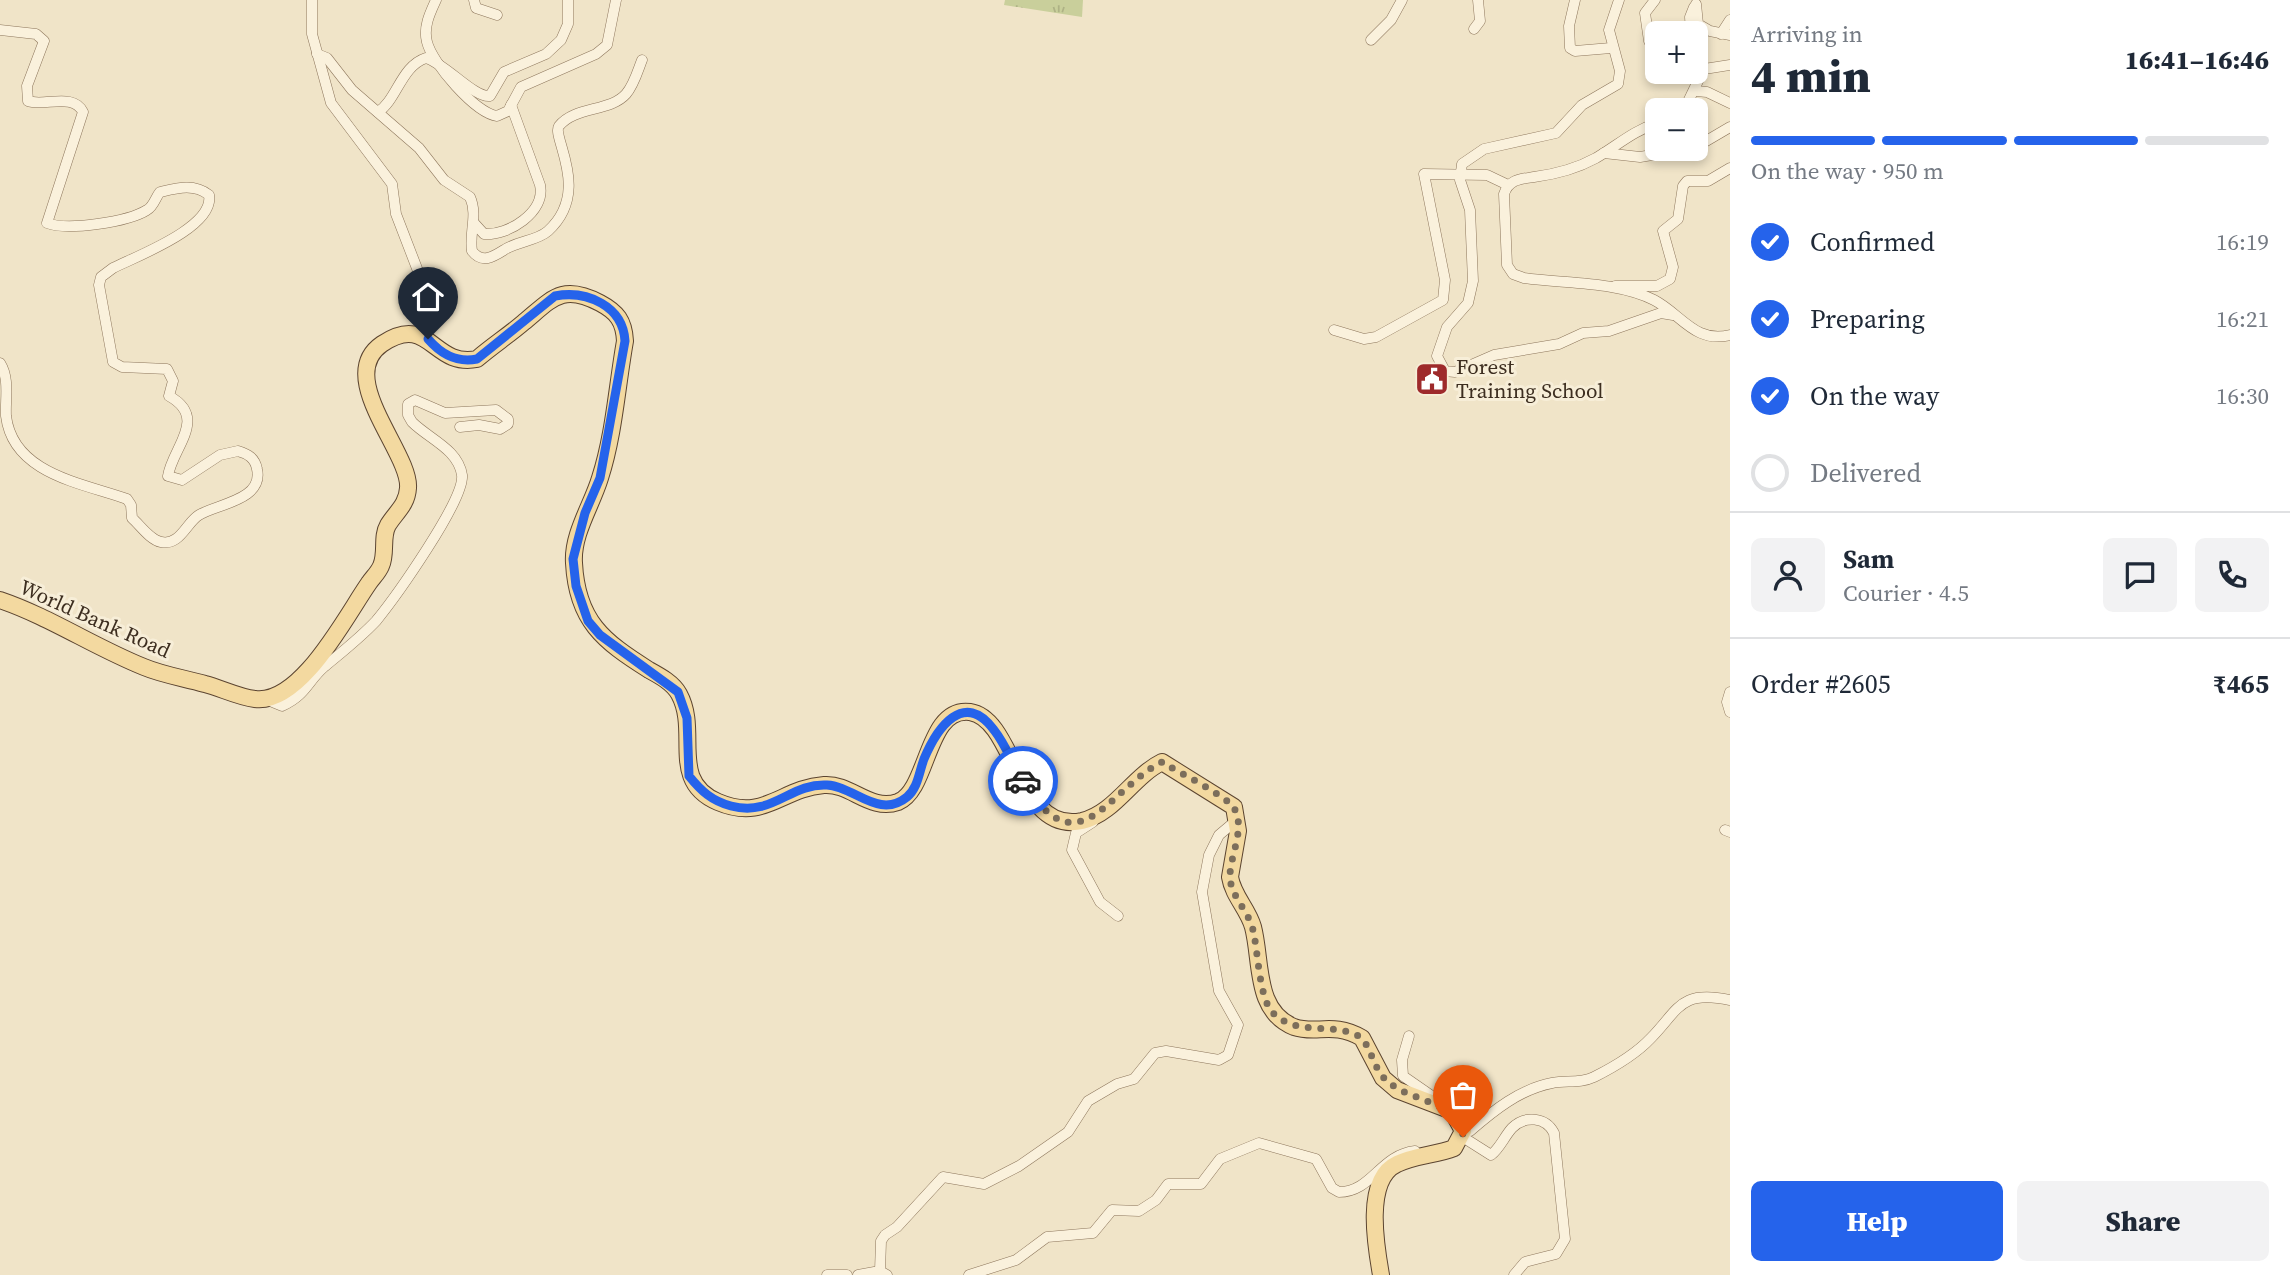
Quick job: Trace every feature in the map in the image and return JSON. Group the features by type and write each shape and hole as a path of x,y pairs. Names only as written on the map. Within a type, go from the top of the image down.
{"main road":[{"path":"265,699 286,689 306,672 334,638 383,562 386,532 407,497 407,474 385,435 370,394 369,361 384,343 406,335 423,335 442,353 466,361 477,359 555,296 585,296 617,313 625,327 625,341 600,478 585,513 573,559 576,586 588,621 600,635 678,692 687,718 689,776 707,796 749,811 792,793 827,785 873,804 897,803 908,797 916,784 923,761 946,722 957,714 970,712 985,719 996,732 1009,758 1045,813 1079,821 1099,813 1148,769 1162,762 1231,803 1238,819 1230,877 1232,887 1252,925 1263,994 1270,1011 1296,1028 1323,1027 1355,1034 1367,1044 1383,1077 1397,1090 1442,1107 1456,1117 1462,1134 1454,1148 1393,1165 1378,1189 1374,1228 1381,1275"},
{"name":"World Bank Road","path":"0,600 62,626 146,668 254,699 265,699"}],"street":[{"path":"312,0 309,18 335,110 392,184 396,214 423,284 426,319 423,335"},
{"path":"436,0 425,33 436,61 483,111 496,116 511,105 522,87 596,54 607,45 616,0"},
{"path":"474,0 477,8 497,15"},
{"path":"378,112 387,105 393,90 420,60 436,61 475,92 490,96 504,72 545,54 561,40 568,24 568,0"},
{"path":"1371,40 1391,20 1402,0"},
{"path":"1474,29 1480,21 1478,0"},
{"path":"1575,0 1569,26 1570,48 1575,51 1611,48"},
{"path":"1619,0 1609,30 1611,48 1620,71 1618,85 1582,105 1556,134 1484,149 1467,159 1459,173 1471,211 1473,281 1468,303 1447,327 1438,347 1439,362 1446,371 1455,372 1501,353 1559,344 1583,333 1609,331 1661,313 1673,315"},
{"path":"1646,21 1645,13 1655,0"},
{"path":"1690,21 1697,2"},
{"path":"1697,2 1698,24 1726,34 1730,20"},
{"path":"0,30 36,34 44,41 27,86 28,101 68,101 79,105 83,111 47,223 62,226 127,218 151,207 160,192 182,187 200,189 209,195 209,205 196,223 113,268 101,277 99,285 113,362 122,367 167,369 173,381 169,396 181,402 186,410 186,434 168,476 182,480 220,456 238,451 253,459 256,465 254,486 248,494 199,515 177,538 165,542 156,540 132,518 127,499 41,469 25,457 8,426 5,376 0,363"},
{"path":"317,54 327,58 352,90 419,148 444,180 470,197 474,223 470,238 472,251 481,258 489,259 513,243 549,230 564,207 570,183 569,166 557,134 558,127 570,118 621,99 628,91 642,60"},
{"path":"1708,68 1730,65"},
{"path":"1692,98 1697,84"},
{"path":"1696,91 1707,92 1730,103"},
{"path":"474,223 484,234 498,232 530,217 541,197 540,185 511,105"},
{"path":"1645,127 1631,132 1604,153 1563,172 1517,179 1508,185 1504,194 1507,265 1513,274 1551,282 1657,286 1670,279 1673,267 1663,231 1678,219 1683,186 1687,181 1708,181 1730,168"},
{"path":"1708,139 1730,127"},
{"path":"1604,153 1645,156"},
{"path":"1334,330 1364,339 1376,337 1443,300 1445,280 1424,174 1487,175 1508,185"},
{"path":"1604,286 1654,300 1706,336 1730,335"},
{"path":"265,699 282,706 307,690 322,669 374,622 396,596 456,498 462,477 459,464 452,453 412,422 408,415 408,404 415,400 433,410 453,414 496,410 508,419 508,424 500,429 479,425 460,427"},
{"path":"1730,692 1727,702 1730,712"},
{"path":"1099,813 1091,824 1076,833 1072,850 1100,902 1118,916"},
{"path":"858,1275 883,1273 881,1241 943,1177 984,1184 1019,1166 1068,1132 1088,1101 1117,1084 1134,1079 1155,1053 1166,1051 1219,1060 1228,1055 1238,1025 1219,990 1202,892 1209,855 1219,835 1238,819"},
{"path":"1462,1134 1502,1105 1538,1087 1555,1082 1584,1081 1600,1073 1650,1040 1675,1007 1684,1002 1703,998 1730,1000"},
{"path":"1409,1037 1401,1066 1403,1076 1416,1087 1441,1100 1442,1107"},
{"path":"1462,1134 1491,1155 1517,1125 1536,1119 1543,1120 1550,1125 1554,1133 1565,1240 1556,1254 1525,1262 1514,1275"},
{"path":"969,1275 1016,1260 1047,1237 1093,1233 1112,1210 1139,1211 1156,1200 1168,1184 1198,1186 1220,1159 1254,1144 1309,1156 1319,1163 1332,1188 1339,1192 1359,1188 1385,1162 1403,1153 1437,1154"},
{"path":"827,1275 847,1275"}],"green space":[{"path":"1005,0 1083,0 1082,17 1004,5"}],"way so far":[{"path":"1023,781 1045,813 1066,820 1079,821 1089,818 1109,807 1148,769 1162,762 1231,803 1238,819 1238,831 1230,877 1232,887 1252,925 1263,994 1270,1011 1296,1028 1337,1028 1362,1038 1383,1077 1397,1090 1413,1098 1452,1111 1460,1123 1463,1137"}],"place":[{"name":"Forest Training School","path":"1432,379"}],"route":[{"path":"428,339 442,353 466,361 477,359 527,320 546,300 555,296 585,296 617,313 625,327 625,341 600,478 585,513 573,559 576,586 588,621 600,635 657,674 678,692 687,718 689,776 707,796 749,811 792,793 827,785 850,792 873,804 897,803 908,797 916,784 923,761 946,722 957,714 970,712 985,719 996,732 1023,781"}]}
